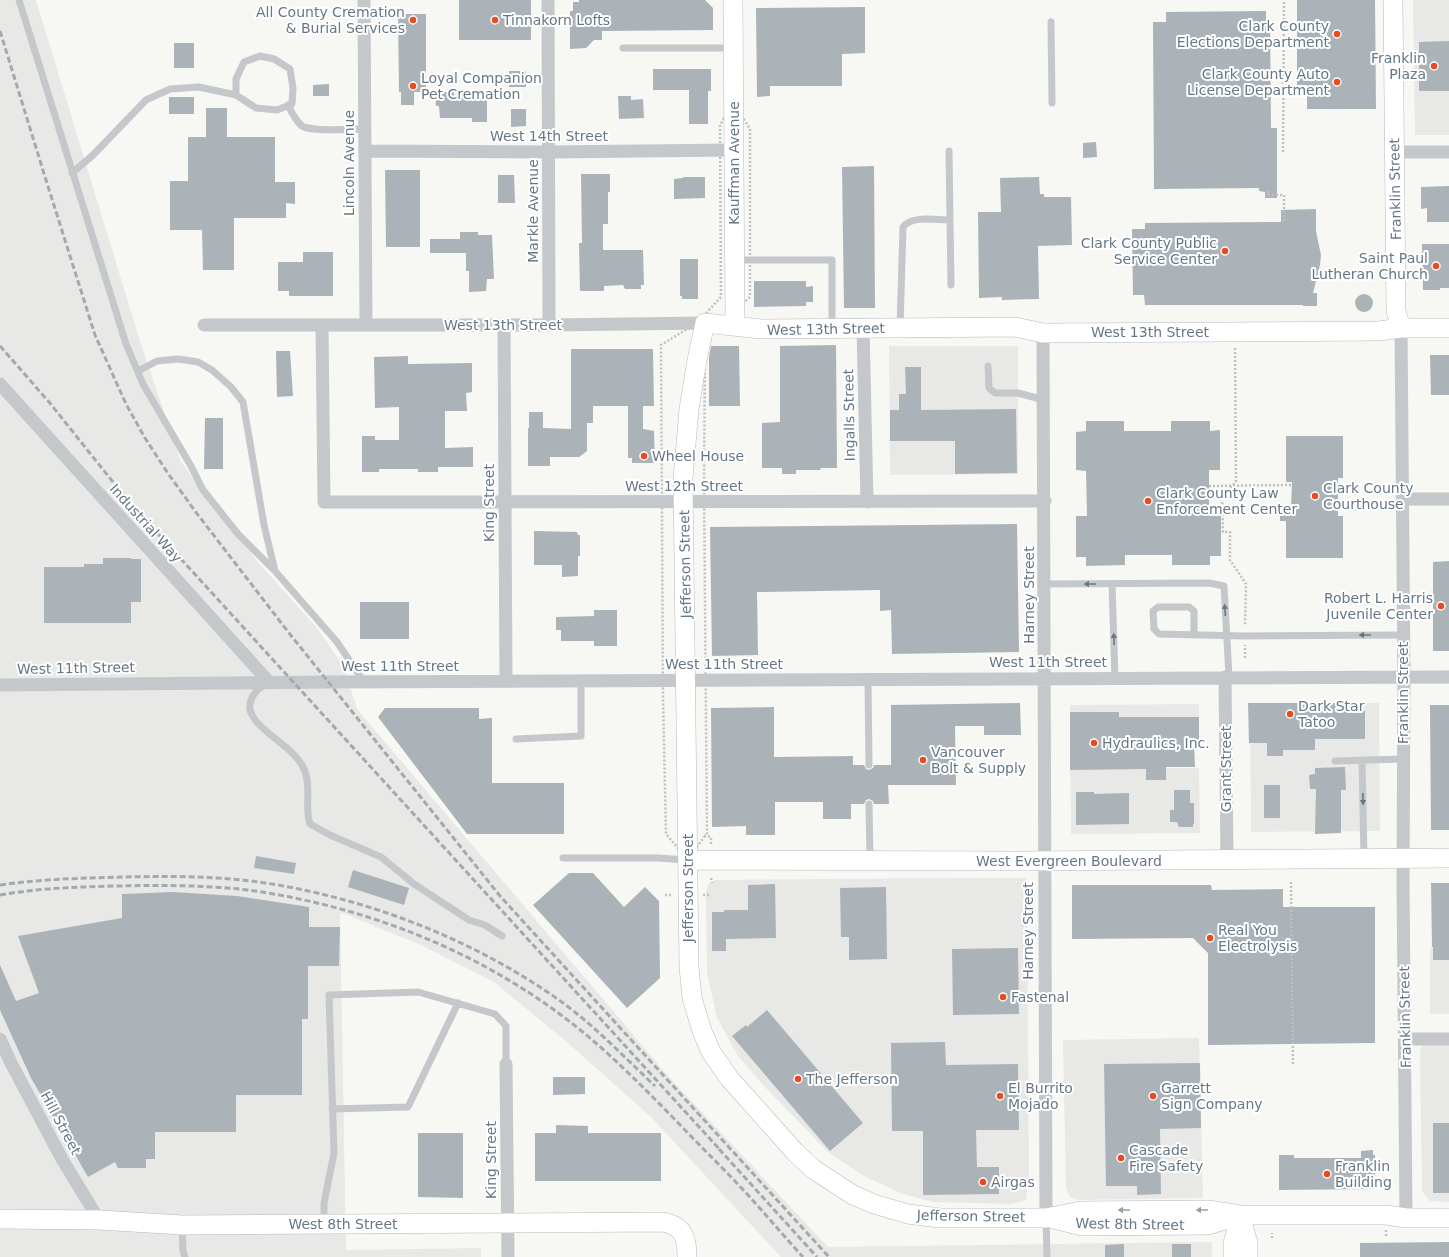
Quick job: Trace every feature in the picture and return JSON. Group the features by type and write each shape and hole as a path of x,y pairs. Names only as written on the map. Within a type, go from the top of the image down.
{"street":[{"name":"Lincoln Avenue","path":"364,0 366,325"},
{"name":"Markle Avenue","path":"548,0 549,325"},
{"name":"Kauffman Avenue","path":"733,0 734,260 736,325"},
{"name":"Franklin Street","path":"1393,0 1396,311 1401,328 1403,499 1403,858 1406,1218"},
{"name":"West 14th Street","path":"365,152 733,150"},
{"path":"1394,152 1449,152"},
{"name":"West 13th Street","path":"204,325 549,325 704,322 760,329 1015,327 1043,332 1379,331 1401,328 1449,328"},
{"name":"Jefferson Street","path":"704,322 689,409 683,479 690,977 694,1004 702,1031 711,1052 722,1070 795,1152 813,1169 853,1195 897,1212 919,1217 1046,1218"},
{"name":"West 12th Street","path":"322,325 324,502 1045,501"},
{"name":"King Street","path":"504,325 506,681"},
{"name":"Ingalls Street","path":"863,328 867,502"},
{"name":"Harney Street","path":"1043,332 1045,501 1044,861 1046,1218"},
{"name":"Industrial Way","path":"0,384 269,682"},
{"path":"1403,499 1449,499"},
{"name":"Grant Street","path":"1227,677 1227,860"},
{"name":"West 11th Street","path":"0,685 269,682 1449,677"},
{"name":"West Evergreen Boulevard","path":"688,860 1044,861 1449,858"},
{"name":"Hill Street","path":"0,1039 10,1063 62,1159 99,1220"},
{"path":"1405,1039 1449,1039"},
{"name":"King Street","path":"506,1064 508,1257"},
{"name":"West 8th Street","path":"1046,1218 1082,1226 1208,1225 1240,1216 1386,1215 1406,1218 1449,1218"},
{"path":"1233,1257 1233,1243 1240,1216"},
{"path":"1240,1216 1248,1242 1248,1257"},
{"name":"West 8th Street","path":"0,1219 99,1220 182,1225 663,1222 676,1226 682,1232 686,1241 687,1257"}],"lane":[{"path":"19,0 126,344 147,389 203,490 238,534 275,571 337,642 364,682"},
{"path":"1051,22 1052,103"},
{"path":"623,48 733,48"},
{"path":"72,173 93,155 146,100 170,90 199,87 236,95 256,108 277,110 292,104 293,88 290,69 274,59 260,56 244,62 236,79 236,95"},
{"path":"288,106 295,119 304,127 322,130 364,129"},
{"path":"949,151 951,285"},
{"path":"900,328 903,227 906,223 917,220 950,220"},
{"path":"734,260 832,260 832,328"},
{"path":"138,371 158,361 178,359 198,362 212,370 243,402 264,525 275,571"},
{"path":"988,366 989,388 995,393 1018,393 1044,400"},
{"path":"1045,584 1209,583 1224,586 1227,635 1227,677"},
{"path":"1112,584 1115,678"},
{"path":"1194,635 1194,611 1189,607 1158,607 1153,611 1154,629 1159,634 1194,635 1227,635 1245,636 1404,635"},
{"path":"868,679 869,765"},
{"path":"516,739 581,736 581,681"},
{"path":"269,682 255,692 249,709 255,719 296,756 304,768 308,783 307,815 310,824 330,835 381,857 414,884 469,920 485,925 502,936"},
{"path":"1335,760 1403,759"},
{"path":"1362,760 1364,858"},
{"path":"870,804 870,861"},
{"path":"563,858 658,858 688,860"},
{"path":"324,1224 324,1203 334,1153 329,995 418,992 495,1014 506,1026 506,1064"},
{"path":"332,1109 408,1107 458,1003"},
{"path":"1046,1218 1047,1257"},
{"path":"182,1225 182,1251 185,1257"}],"path":[{"path":"1284,0 1284,152"},
{"path":"1268,192 1268,195 1284,195 1284,222"},
{"path":"1234,331 1236,482 1222,496 1223,532 1230,532 1230,560 1246,584 1245,658"},
{"path":"661,345 663,485"},
{"path":"1209,486 1292,485"},
{"path":"704,514 706,668"},
{"path":"663,517 664,667"},
{"path":"663,697 666,834 688,860 703,836 707,833 706,697"},
{"path":"663,836 668,836"},
{"path":"703,836 711,837 712,844"},
{"path":"711,878 712,883"},
{"path":"1291,882 1292,1066"},
{"path":"665,895 673,895"},
{"path":"1272,1233 1272,1238"}],"shaded area":[{"path":"0,0 36,0 139,338 181,462 257,561 317,628 344,667 357,709 669,1077 828,1247 1212,1242 1212,1257 781,1257 651,1117 568,1043 494,982 421,945 340,912 346,1250 481,1248 481,1257 0,1257"},
{"path":"1413,0 1449,0 1449,135 1415,135"},
{"path":"889,346 1018,346 1018,474 890,475"},
{"path":"1379,703 1380,831 1251,832 1250,704"},
{"path":"1199,704 1199,743 1167,743 1167,768 1199,768 1200,833 1071,834 1070,705"},
{"path":"1027,878 1029,1178 1026,1200 1011,1204 933,1202 900,1193 864,1176 828,1152 765,1087 738,1056 717,1018 707,972 706,891 709,883 715,880"},
{"path":"1430,948 1449,948 1449,1014 1430,1014"},
{"path":"1199,1038 1203,1198 1079,1200 1070,1197 1066,1188 1063,1040"},
{"path":"1427,1043 1449,1043 1449,1202 1430,1201 1422,1191 1420,1054 1421,1047"}],"building":[{"name":"Tinnakorn Lofts","path":"459,0 531,0 531,40 459,40"},
{"path":"579,0 705,0 713,8 713,30 602,31 602,40 594,40 586,48 570,49 570,11 573,11 573,2 579,2"},
{"path":"1297,0 1375,0 1376,109 1307,109 1307,85 1297,85"},
{"path":"865,7 865,53 842,54 842,86 770,86 770,96 757,97 756,8"},
{"path":"1266,11 1266,21 1270,21 1271,128 1277,128 1277,198 1265,198 1265,192 1259,191 1259,188 1154,189 1153,22 1166,22 1166,12"},
{"path":"398,14 426,14 426,92 414,92 414,105 401,105 401,92 399,92"},
{"name":"Franklin Plaza","path":"1449,41 1449,91 1419,91 1419,42"},
{"path":"174,43 194,43 194,68 174,68"},
{"path":"653,69 711,69 711,91 708,91 708,124 689,124 689,90 653,90"},
{"path":"509,71 526,71 526,87 509,87"},
{"path":"329,84 329,96 313,96 313,85"},
{"path":"435,92 454,92 454,97 487,97 487,122 472,122 472,118 440,118 439,106 436,106"},
{"path":"618,96 631,96 631,100 643,99 644,118 619,119"},
{"path":"169,97 194,97 194,114 169,114"},
{"path":"206,108 227,108 227,137 275,137 275,182 295,182 295,204 286,203 286,218 234,218 234,270 203,270 202,230 170,230 170,181 188,181 188,137 206,137"},
{"path":"511,109 526,109 526,126 511,127"},
{"path":"1096,142 1097,157 1083,158 1083,143"},
{"path":"874,166 875,308 844,308 842,167"},
{"path":"385,170 420,170 420,247 386,247"},
{"path":"581,174 610,174 610,192 608,192 608,224 603,224 603,250 643,250 644,285 641,285 641,289 625,289 623,285 604,286 604,291 580,291 579,243 582,243"},
{"path":"498,175 514,175 515,203 498,203"},
{"path":"683,177 705,177 705,198 674,199 674,179"},
{"path":"1039,177 1040,194 1044,194 1044,197 1071,197 1072,245 1038,246 1039,299 1002,300 1002,297 979,298 978,212 1001,212 1000,178"},
{"path":"1449,186 1449,222 1427,222 1427,208 1421,209 1421,187"},
{"name":"Clark County Public Service Center","path":"1316,209 1316,231 1321,255 1313,293 1317,293 1317,306 1145,305 1144,295 1133,295 1132,229 1145,229 1145,223 1281,222 1281,210"},
{"path":"460,232 478,232 478,235 492,235 494,279 487,279 486,291 469,292 469,271 466,271 466,253 430,253 430,239 460,239"},
{"name":"Saint Paul Lutheran Church","path":"1422,244 1449,244 1449,288 1440,288 1440,290 1423,290"},
{"path":"303,252 333,252 333,296 289,296 289,291 278,291 278,262 303,262"},
{"path":"680,259 698,259 698,299 682,299 682,296 680,296"},
{"path":"754,281 806,281 806,287 813,286 813,302 806,302 806,306 754,307"},
{"path":"1364,294 1370,297 1373,303 1370,309 1364,312 1358,309 1355,303 1358,297"},
{"path":"836,345 837,468 796,470 796,474 782,474 782,468 762,468 762,423 780,422 780,346"},
{"path":"711,346 739,346 740,406 709,406 709,357"},
{"path":"571,349 653,349 654,406 643,406 643,429 654,431 655,463 632,463 632,458 628,458 628,406 593,406 593,423 587,423 587,451 579,457 550,457 550,466 528,466 529,412 543,412 543,428 571,429"},
{"path":"276,351 290,351 293,396 277,397"},
{"path":"1430,355 1449,355 1449,395 1431,395"},
{"path":"408,356 408,364 472,363 472,392 466,393 467,411 445,411 445,448 473,447 473,467 438,467 438,472 418,472 418,469 379,469 379,472 362,472 362,436 375,436 375,440 399,440 399,407 375,408 374,357"},
{"path":"905,367 921,367 921,410 1016,409 1017,473 955,474 955,441 890,441 890,410 899,410 899,394 906,394"},
{"path":"205,418 223,418 223,469 204,469"},
{"name":"Clark County Law Enforcement Center","path":"1086,421 1124,421 1124,431 1171,431 1171,421 1210,421 1210,431 1220,430 1220,470 1209,470 1209,516 1221,516 1221,556 1210,556 1210,565 1172,565 1172,555 1125,555 1125,565 1086,566 1086,557 1076,557 1076,516 1087,516 1086,471 1076,470 1076,432 1086,431"},
{"name":"Clark County Courthouse","path":"1286,436 1343,436 1343,478 1338,478 1338,516 1343,516 1343,558 1286,558 1286,521 1280,521 1280,507 1291,507 1292,482 1286,482"},
{"path":"1017,524 1019,652 892,654 891,610 880,611 880,590 757,592 758,655 712,656 710,527"},
{"path":"534,531 577,532 578,535 580,535 578,576 562,577 562,565 534,565"},
{"path":"103,558 141,559 141,602 131,602 131,623 44,623 44,567 84,567 84,564 103,564"},
{"name":"Robert L. Harris Juvenile Center","path":"1449,561 1449,651 1433,651 1433,562"},
{"path":"360,602 409,602 409,639 360,639"},
{"path":"594,610 617,610 617,646 594,646 594,641 561,641 561,630 556,630 556,617 594,616"},
{"path":"1020,703 1021,735 984,735 984,726 955,726 956,785 888,785 889,804 874,804 873,801 869,799 866,800 864,804 851,804 851,819 823,819 823,802 775,802 775,835 746,835 746,826 712,827 711,708 774,707 774,757 853,756 853,765 864,765 866,769 869,770 873,768 874,765 891,765 891,705"},
{"path":"1248,703 1339,703 1339,711 1365,711 1365,739 1315,739 1315,750 1283,750 1283,756 1267,756 1267,743 1249,743"},
{"path":"1430,705 1449,705 1449,830 1431,830"},
{"path":"385,708 479,708 479,719 492,718 492,783 564,783 564,834 467,834 378,717"},
{"path":"1070,712 1119,712 1119,717 1199,717 1199,742 1194,742 1195,767 1166,767 1166,780 1146,780 1146,769 1070,770"},
{"path":"1345,767 1346,790 1341,790 1341,833 1315,834 1316,789 1310,789 1309,775 1315,774 1315,768"},
{"path":"1264,785 1280,785 1280,818 1264,818"},
{"path":"1174,790 1190,790 1190,803 1194,803 1193,827 1179,827 1177,822 1170,822 1170,810 1174,810"},
{"path":"1076,792 1094,792 1094,794 1129,793 1129,824 1076,825"},
{"path":"256,856 296,863 294,874 254,868"},
{"path":"353,870 409,888 404,905 348,887"},
{"path":"569,873 593,873 624,907 645,887 659,901 660,978 627,1008 533,905"},
{"path":"1431,883 1449,883 1449,960 1433,960"},
{"path":"775,884 776,938 726,939 726,951 712,951 712,912 724,912 724,910 748,910 748,885"},
{"path":"1072,885 1211,885 1212,890 1283,889 1283,907 1375,907 1375,1043 1208,1045 1208,953 1193,938 1072,939"},
{"path":"886,887 887,959 849,960 849,937 841,937 840,888"},
{"path":"173,892 237,896 309,907 309,927 340,927 339,966 308,966 308,1019 302,1019 302,1095 236,1095 236,1132 155,1132 155,1159 146,1159 146,1168 118,1168 115,1162 88,1177 31,1078 0,1010 0,965 16,1001 39,993 18,936 122,918 122,894"},
{"path":"1018,948 1019,1014 953,1015 952,949"},
{"name":"The Jefferson","path":"767,1010 863,1123 830,1151 732,1036 746,1025 747,1027"},
{"path":"945,1042 946,1065 1018,1064 1019,1130 976,1130 977,1167 999,1167 999,1194 923,1195 923,1131 892,1131 891,1043"},
{"name":"Garrett Sign Company","path":"1200,1063 1201,1128 1160,1129 1161,1194 1137,1195 1137,1186 1106,1186 1104,1064"},
{"path":"553,1077 585,1077 585,1094 553,1095"},
{"path":"1433,1123 1449,1123 1449,1193 1433,1193"},
{"path":"556,1125 588,1126 588,1133 661,1133 661,1181 535,1181 535,1133 556,1133"},
{"path":"418,1133 463,1133 463,1198 418,1197"},
{"name":"Franklin Building","path":"1373,1150 1373,1155 1375,1155 1375,1189 1279,1190 1279,1155 1294,1155 1294,1158 1361,1158 1361,1151"},
{"path":"1449,1242 1449,1257 1360,1257 1360,1243"},
{"path":"1124,1244 1124,1257 1105,1257 1105,1245"},
{"path":"1172,1244 1191,1244 1191,1257 1172,1257"}],"railway":[{"path":"0,31 95,335 126,404 145,438 167,472 195,511 289,633 500,896 829,1257"},
{"path":"0,346 49,402 129,502 722,1152"},
{"path":"0,885 47,880 94,878 204,877 251,881 292,888 372,908 451,938 525,977 559,1000 584,1020 655,1086"},
{"path":"0,895 44,889 117,886 215,887 248,890 338,908 383,922 426,938 468,958 508,980 547,1005 584,1033 636,1080 724,1170 803,1257"},
{"path":"719,1149 817,1257"}],"place":[{"name":"All County Cremation & Burial Services","path":"413,20"},
{"name":"Tinnakorn Lofts","path":"495,20"},
{"name":"Clark County Elections Department","path":"1337,34"},
{"name":"Franklin Plaza","path":"1434,66"},
{"name":"Clark County Auto License Department","path":"1337,82"},
{"name":"Loyal Companion Pet Cremation","path":"413,86"},
{"name":"Clark County Public Service Center","path":"1225,251"},
{"name":"Saint Paul Lutheran Church","path":"1436,266"},
{"name":"Wheel House","path":"644,456"},
{"name":"Clark County Courthouse","path":"1315,496"},
{"name":"Clark County Law Enforcement Center","path":"1148,501"},
{"name":"Robert L. Harris Juvenile Center","path":"1441,606"},
{"name":"Dark Star Tatoo","path":"1290,714"},
{"name":"Hydraulics, Inc.","path":"1094,743"},
{"name":"Vancouver Bolt & Supply","path":"923,760"},
{"name":"Real You Electrolysis","path":"1210,938"},
{"name":"Fastenal","path":"1003,997"},
{"name":"The Jefferson","path":"798,1079"},
{"name":"El Burrito Mojado","path":"1000,1096"},
{"name":"Garrett Sign Company","path":"1153,1096"},
{"name":"Cascade Fire Safety","path":"1121,1158"},
{"name":"Franklin Building","path":"1327,1174"},
{"name":"Airgas","path":"983,1182"}]}
